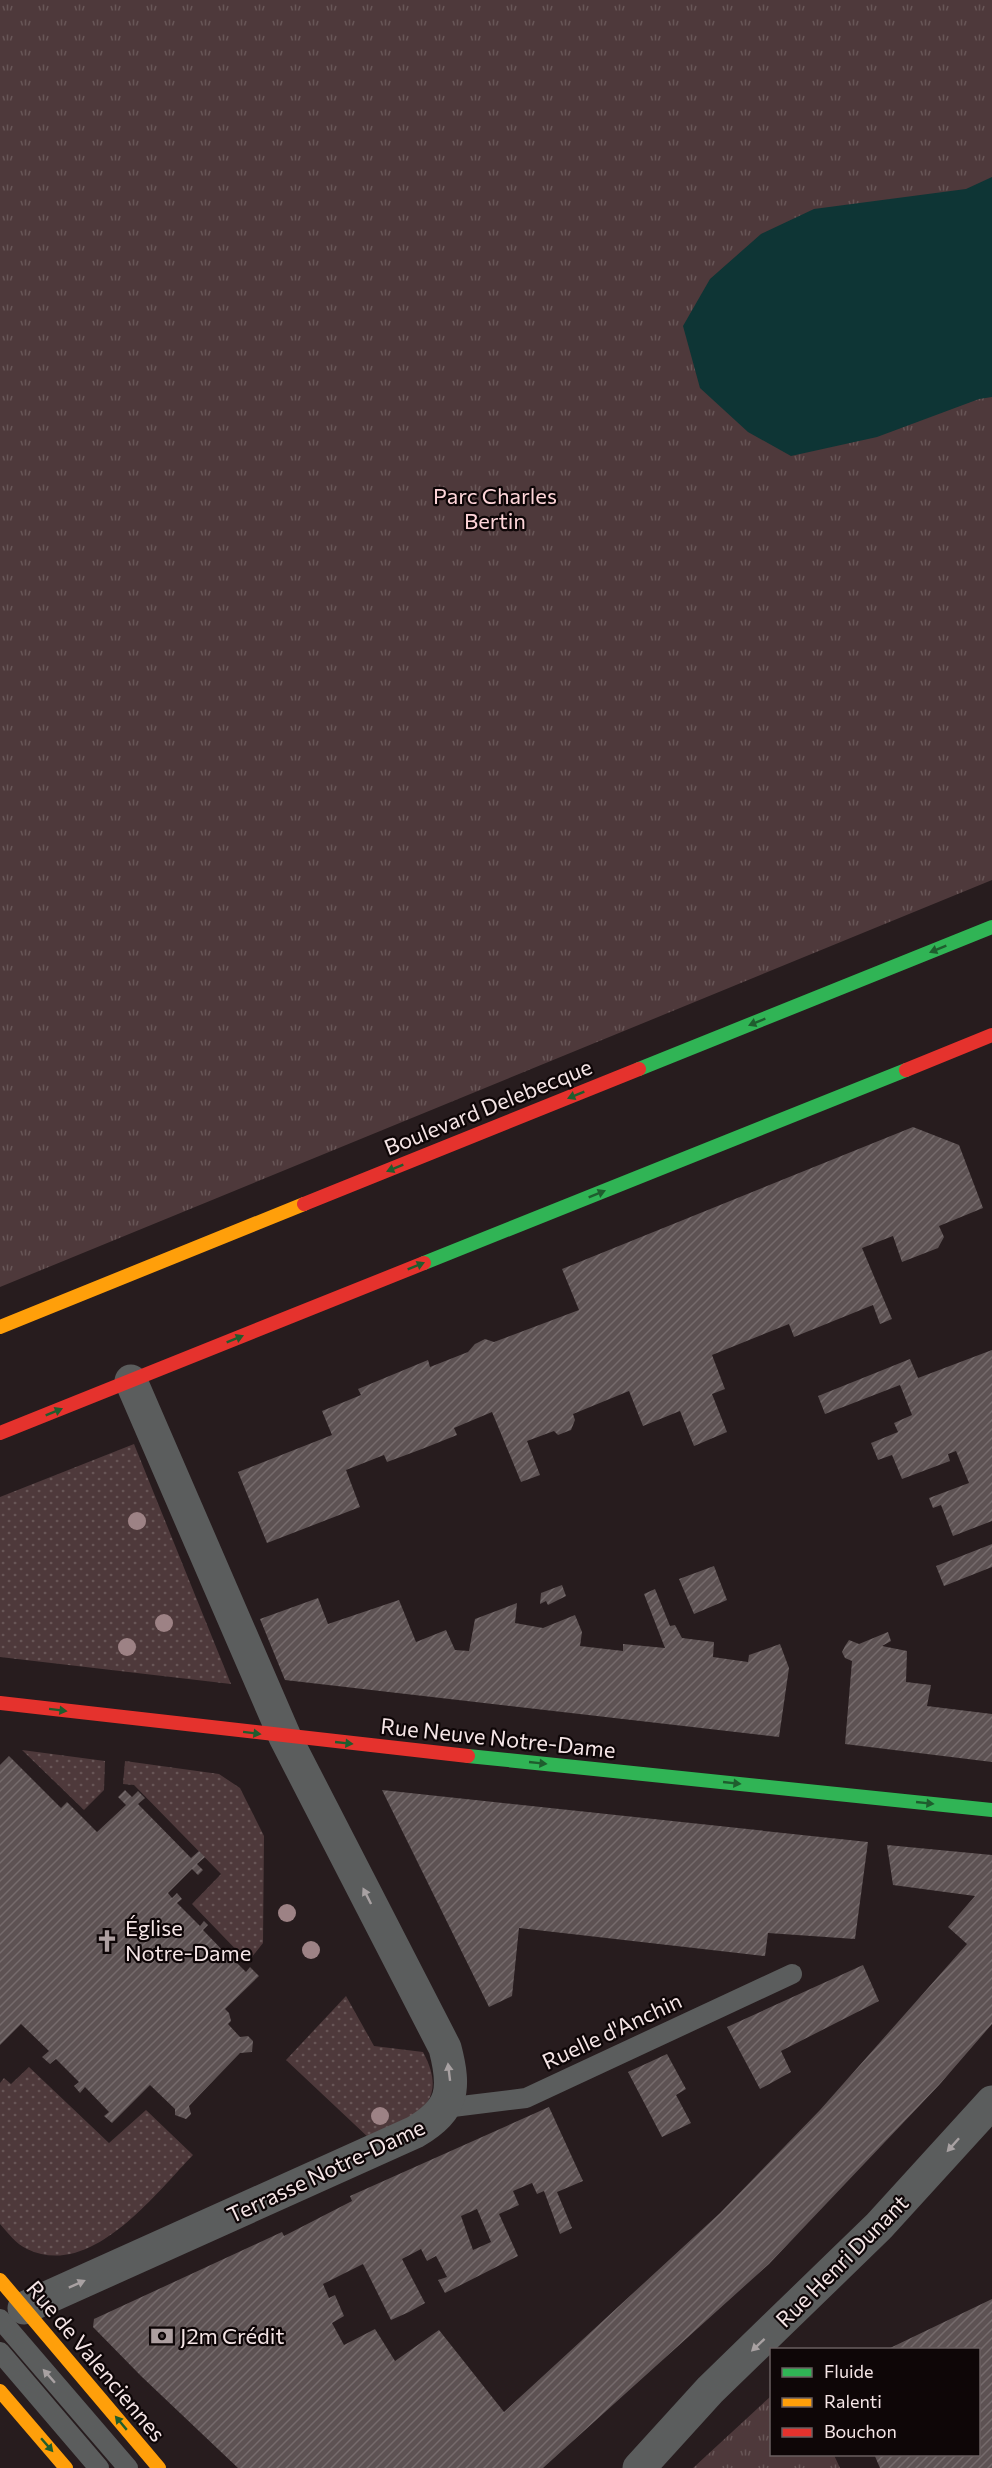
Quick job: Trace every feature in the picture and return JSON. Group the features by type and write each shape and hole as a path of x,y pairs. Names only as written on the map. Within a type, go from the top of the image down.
{"main road":[{"name":"Boulevard Delebecque","path":"0,1327 992,927"},
{"path":"0,1433 992,1036"},
{"name":"Rue Neuve Notre-Dame","path":"0,1703 285,1737 992,1810"},
{"name":"Rue de Valenciennes","path":"0,2280 12,2314 159,2468"},
{"path":"0,2391 66,2468"}],"street":[{"name":"Terrasse Notre-Dame","path":"12,2314 415,2132 434,2121 445,2108 451,2092 450,2069 445,2048 285,1737 131,1381"},
{"name":"Rue Henri Dunant","path":"639,2468 710,2390 871,2234 992,2102"}],"lane":[{"name":"Ruelle d'Anchin","path":"445,2108 526,2098 792,1974"},
{"path":"12,2314 128,2468"},
{"path":"0,2352 99,2468"}],"green space":[{"name":"Parc Charles Bertin","path":"0,0 992,0 992,880 0,1287"},
{"path":"134,1444 231,1684 0,1657 0,1497"},
{"path":"22,1750 105,1761 104,1790 84,1810"},
{"path":"125,1761 219,1774 240,1788 264,1836 263,1943 248,1962 192,1904 221,1874 134,1785 123,1784"},
{"path":"346,1996 374,2046 423,2052 431,2070 433,2085 430,2098 423,2108 400,2124 370,2139 286,2060"},
{"path":"29,2067 109,2143 146,2110 193,2155 141,2210 120,2228 98,2243 75,2253 51,2255 27,2249 0,2224 0,2083 4,2078 11,2084"},
{"path":"770,2397 770,2456 834,2456 840,2468 693,2468"}],"water":[{"path":"992,177 992,397 979,399 877,437 791,456 748,432 700,388 683,326 710,279 761,234 814,209 966,189"}],"building":[{"path":"913,1127 959,1145 983,1208 939,1226 944,1237 938,1248 902,1262 893,1236 862,1248 892,1319 880,1324 873,1305 794,1337 789,1324 712,1355 725,1389 712,1394 727,1432 694,1446 680,1411 643,1426 629,1391 573,1414 575,1420 571,1430 558,1435 554,1431 527,1441 540,1475 521,1482 492,1412 454,1428 457,1435 422,1449 387,1462 384,1455 346,1470 360,1507 267,1543 238,1472 332,1435 322,1411 361,1395 358,1389 428,1360 430,1367 468,1352 475,1344 485,1339 494,1342 579,1310 562,1269"},
{"path":"992,1350 992,1521 953,1536 941,1505 933,1508 929,1498 969,1483 956,1451 948,1454 950,1461 902,1479 892,1455 878,1460 871,1443 898,1432 894,1423 912,1415 900,1385 825,1414 818,1396 910,1359 918,1378"},
{"path":"992,1544 992,1567 944,1586 936,1566"},
{"path":"714,1566 727,1600 694,1614 679,1579"},
{"path":"562,1585 566,1596 548,1605 546,1601 540,1604 541,1593"},
{"path":"655,1589 670,1626 675,1625 682,1638 714,1642 713,1657 748,1662 749,1655 780,1644 789,1668 779,1737 285,1680 260,1619 318,1598 328,1624 399,1600 416,1642 446,1630 455,1650 469,1651 475,1619 517,1603 515,1623 543,1628 575,1615 582,1632 580,1646 623,1651 623,1644 665,1648 644,1594"},
{"path":"888,1632 891,1641 882,1646 907,1651 906,1682 931,1685 927,1706 992,1714 992,1762 845,1744 852,1661 845,1658 842,1652 849,1640 859,1644"},
{"name":"Église Notre-Dame","path":"9,1756 61,1808 67,1802 97,1832 126,1805 118,1797 125,1790 132,1797 138,1791 145,1798 138,1804 191,1858 199,1851 205,1857 197,1864 203,1870 198,1875 192,1869 168,1893 172,1898 177,1893 182,1899 177,1903 200,1926 204,1921 208,1925 203,1930 229,1957 233,1952 238,1957 234,1960 246,1972 250,1967 259,1976 225,2009 231,2021 228,2024 240,2037 248,2036 253,2041 252,2052 240,2053 189,2106 191,2114 186,2119 175,2115 175,2109 150,2085 112,2123 104,2116 109,2112 85,2087 80,2093 74,2086 79,2082 56,2059 50,2064 42,2057 49,2051 21,2024 0,2045 0,1765"},
{"path":"382,1790 868,1842 855,1939 768,1933 765,1956 519,1928 512,1996 489,2007"},
{"path":"887,1845 992,1855 992,2024 940,2084 769,2264 543,2468 238,2468 93,2327 94,2319 282,2232 284,2236 352,2201 350,2196 549,2107 583,2181 557,2192 572,2228 560,2234 544,2191 537,2194 532,2183 513,2191 519,2205 499,2214 518,2256 445,2293 438,2280 447,2277 436,2256 427,2261 421,2249 402,2259 425,2303 409,2312 391,2320 363,2264 323,2284 329,2298 335,2295 344,2316 332,2323 344,2345 375,2329 395,2361 439,2330 504,2412 720,2213 820,2110 967,1944 948,1927 975,1896 893,1885","holes":["477,2209 491,2242 473,2250 461,2216"]},
{"path":"863,1965 879,2001 781,2051 791,2072 760,2089 727,2027"},
{"path":"667,2054 686,2089 676,2095 691,2123 662,2137 628,2072"},
{"path":"992,2299 992,2468 880,2468 875,2456 980,2456 980,2348 890,2348"}],"traffic: fast":[{"path":"639,1069 992,927"},
{"path":"424,1263 906,1070"},
{"path":"468,1756 992,1810"}],"traffic: slow":[{"path":"0,1327 304,1204"},
{"path":"0,2280 159,2468"},
{"path":"0,2391 66,2468"}],"traffic: jam":[{"path":"906,1070 992,1035"},
{"path":"304,1204 639,1069"},
{"path":"0,1433 424,1263"},
{"path":"0,1703 468,1756"}],"place":[{"name":"Église Notre-Dame","path":"107,1941"},
{"name":"J2m Crédit","path":"162,2336"}]}
